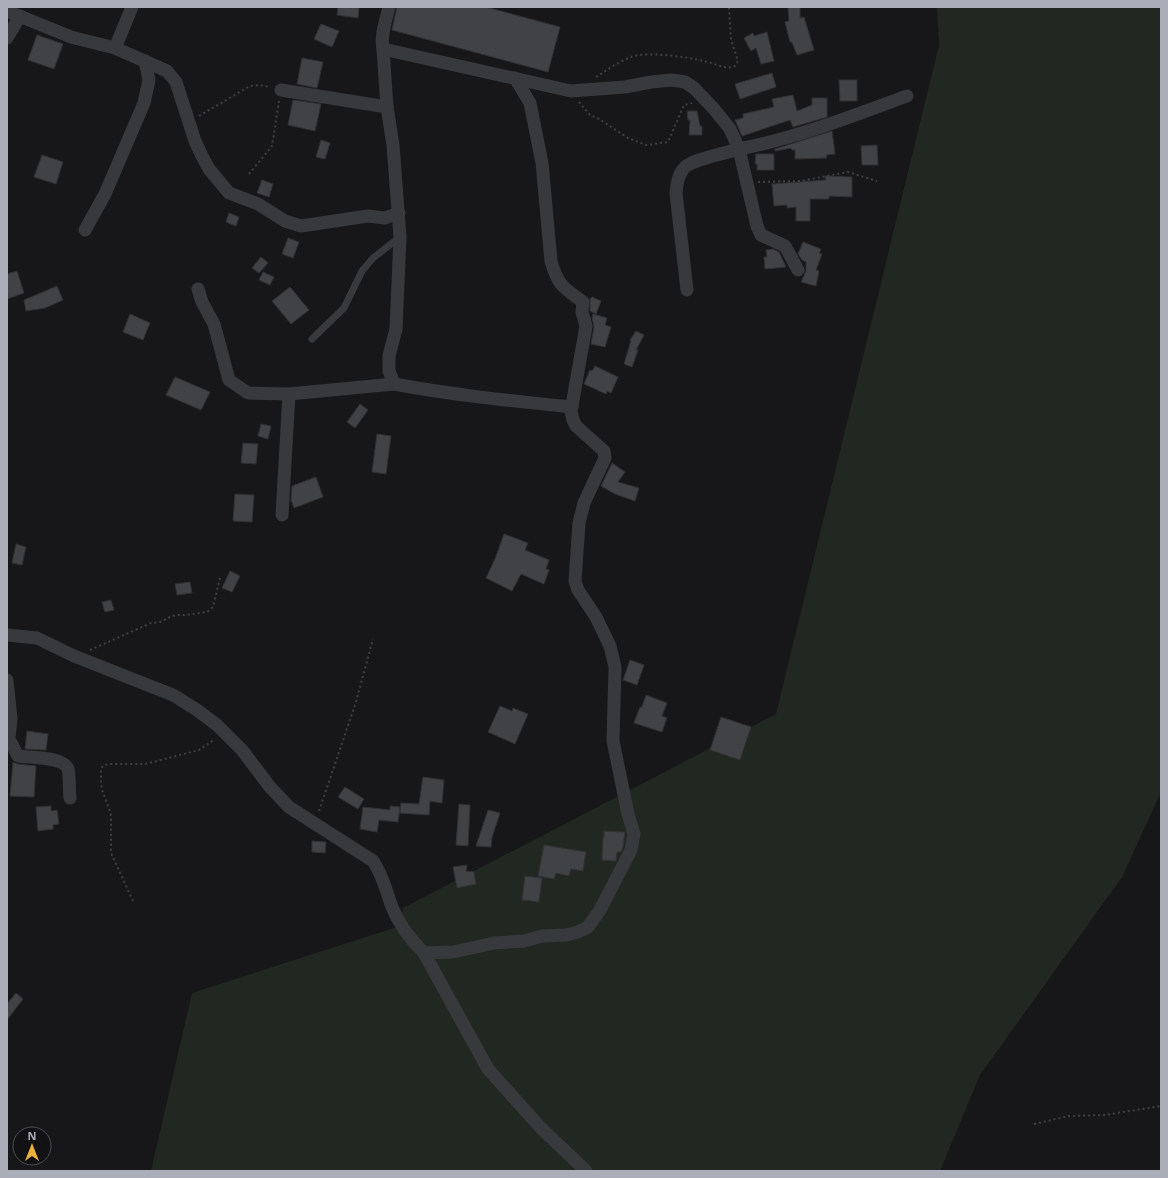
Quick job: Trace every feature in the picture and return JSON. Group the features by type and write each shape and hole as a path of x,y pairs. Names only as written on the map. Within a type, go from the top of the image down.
{"street":[{"path":"115,48 132,7"},
{"path":"389,7 382,44 387,107 393,145 400,237 396,329 389,356 389,371 394,384"},
{"path":"7,11 71,37 115,48 167,71 176,82 195,141 209,169 229,193 258,204 285,221 301,226 368,216 385,218 399,213"},
{"path":"7,38 20,16"},
{"path":"383,49 515,78 570,92 625,88 651,82 672,80 685,82 694,88 730,129 739,149 756,226 761,235 786,246 798,270"},
{"path":"85,230 105,194 144,103 149,80 145,61"},
{"path":"424,953 453,952 494,943 524,940 542,936 566,935 578,932 588,926 600,910 632,850 634,834 628,814 613,741 615,667 610,646 596,617 578,590 575,581 579,524 584,503 605,458 604,451 576,426 571,411 586,326 582,312 583,302 561,286 555,276 551,261 542,163 530,103 515,78"},
{"path":"276,89 387,107"},
{"path":"688,290 676,193 678,178 685,167 695,162 739,149 799,135 907,96"},
{"path":"198,290 202,302 214,324 229,380 248,393 289,394 394,384 480,397 572,407"},
{"path":"282,515 289,394"},
{"path":"7,635 37,638 74,656 173,695 197,710 224,732 242,750 270,787 289,807 373,861 379,869 400,926 414,944 424,953 488,1069 540,1127 586,1171"},
{"path":"7,680 11,718 9,739 15,753 18,756 51,760 62,763 68,769 70,798"}],"lane":[{"path":"312,339 344,308 362,271 373,258 400,237"}],"path":[{"path":"594,78 630,57 640,54 679,57 705,61 729,68 734,67 738,61 731,40 729,7"},
{"path":"189,122 250,86 260,85 276,89 272,146 249,174"},
{"path":"570,92 590,115 599,119 628,138 646,145 668,142 684,104 695,102"},
{"path":"747,182 801,181 848,172 877,181"},
{"path":"74,656 152,623 160,622 178,614 186,616 207,612 213,607 220,578"},
{"path":"314,824 356,702 373,639"},
{"path":"134,901 111,853 111,816 102,790 101,768 104,765 109,764 145,764 199,750 224,732"},
{"path":"1034,1124 1068,1116 1105,1115 1161,1106"}],"shaded area":[{"path":"937,7 1161,7 1161,792 1122,877 980,1075 940,1171 151,1171 192,993 400,926 403,908 776,714 939,45"}],"building":[{"path":"338,7 359,7 358,18 337,15"},
{"path":"397,7 486,7 560,27 548,72 392,30"},
{"path":"788,7 800,7 800,18 804,17 814,50 797,55 792,42 790,42 785,22 789,21"},
{"path":"321,24 339,31 332,47 314,39"},
{"path":"767,32 774,61 761,64 756,48 751,51 744,38 753,33 754,36"},
{"path":"37,35 63,44 54,69 28,60"},
{"path":"302,58 323,62 317,88 297,84"},
{"path":"772,73 776,87 740,99 735,84"},
{"path":"839,80 857,80 857,101 840,101"},
{"path":"793,95 797,111 812,105 812,98 827,98 827,117 793,127 790,120 742,136 735,120 743,118 743,114 774,107 772,99"},
{"path":"293,100 321,104 315,131 288,125"},
{"path":"687,111 697,111 700,126 702,126 702,135 689,135 690,120 688,120"},
{"path":"832,131 835,154 826,155 827,158 795,159 795,150 792,150 791,148 775,151 775,149"},
{"path":"321,140 330,143 325,159 316,157"},
{"path":"877,145 878,165 862,165 861,146"},
{"path":"756,154 774,154 774,170 757,170 757,164 755,164"},
{"path":"42,155 63,162 56,184 34,177"},
{"path":"825,176 852,177 852,197 829,196 829,199 810,199 810,221 796,221 796,207 787,208 787,205 774,206 772,184 826,180"},
{"path":"262,180 273,184 269,197 257,193"},
{"path":"229,213 239,217 236,226 226,222"},
{"path":"288,238 299,242 293,258 282,254"},
{"path":"803,242 821,249 819,253 822,254 816,270 819,271 816,286 801,282 806,271 806,262 802,260 798,254"},
{"path":"773,249 779,252 786,267 765,269 764,257 767,257 766,250"},
{"path":"261,257 268,263 259,273 252,268"},
{"path":"17,271 24,293 7,299 7,274"},
{"path":"263,272 274,277 270,285 259,280"},
{"path":"57,286 63,300 45,308 26,311 24,300"},
{"path":"290,287 309,310 291,324 272,301"},
{"path":"592,297 601,301 596,314 590,311 590,299"},
{"path":"130,314 150,323 143,340 123,332"},
{"path":"593,314 607,318 605,325 611,327 605,347 591,344 594,327 592,317"},
{"path":"636,331 644,335 636,350 638,350 632,367 624,364 631,341 630,340"},
{"path":"595,366 618,377 611,393 607,391 606,394 584,384 590,370 592,371"},
{"path":"175,377 210,392 201,410 166,395"},
{"path":"360,404 368,410 355,428 347,422"},
{"path":"261,424 271,426 268,439 258,436"},
{"path":"377,434 391,436 386,474 372,472"},
{"path":"243,443 258,444 256,464 241,463"},
{"path":"612,463 625,472 618,482 639,488 635,501 615,494 601,486"},
{"path":"316,477 323,497 294,508 291,500 292,486"},
{"path":"235,494 254,495 252,522 233,521"},
{"path":"504,534 528,543 525,550 549,560 546,569 549,570 544,584 521,574 512,591 486,578"},
{"path":"16,544 26,547 22,565 12,563"},
{"path":"230,571 240,576 232,592 222,588"},
{"path":"190,582 192,593 177,595 175,584"},
{"path":"111,600 114,610 105,612 102,602"},
{"path":"630,660 644,665 637,685 623,680"},
{"path":"646,695 667,703 662,716 667,718 662,732 634,723"},
{"path":"500,706 512,711 513,708 528,714 515,744 488,732"},
{"path":"721,717 751,727 740,760 710,750"},
{"path":"27,731 48,734 46,750 25,749"},
{"path":"13,762 17,764 36,766 34,797 10,796"},
{"path":"423,777 444,780 442,803 430,801 429,815 400,813 401,803 419,804"},
{"path":"345,787 364,799 358,809 338,797"},
{"path":"459,804 470,805 468,846 456,845"},
{"path":"51,806 51,811 57,810 59,824 53,825 53,829 38,831 36,807"},
{"path":"390,806 400,807 398,822 379,820 377,832 360,829 363,807 390,810"},
{"path":"488,810 500,813 492,837 491,847 476,846"},
{"path":"604,831 625,832 623,847 621,852 617,852 616,861 602,860"},
{"path":"312,841 326,842 325,853 312,852"},
{"path":"544,845 586,852 583,871 571,869 569,876 556,873 554,879 538,876"},
{"path":"467,865 466,871 474,872 476,884 457,888 453,867"},
{"path":"525,876 542,878 539,902 522,900"},
{"path":"16,993 23,999 7,1020 7,1004"}]}
